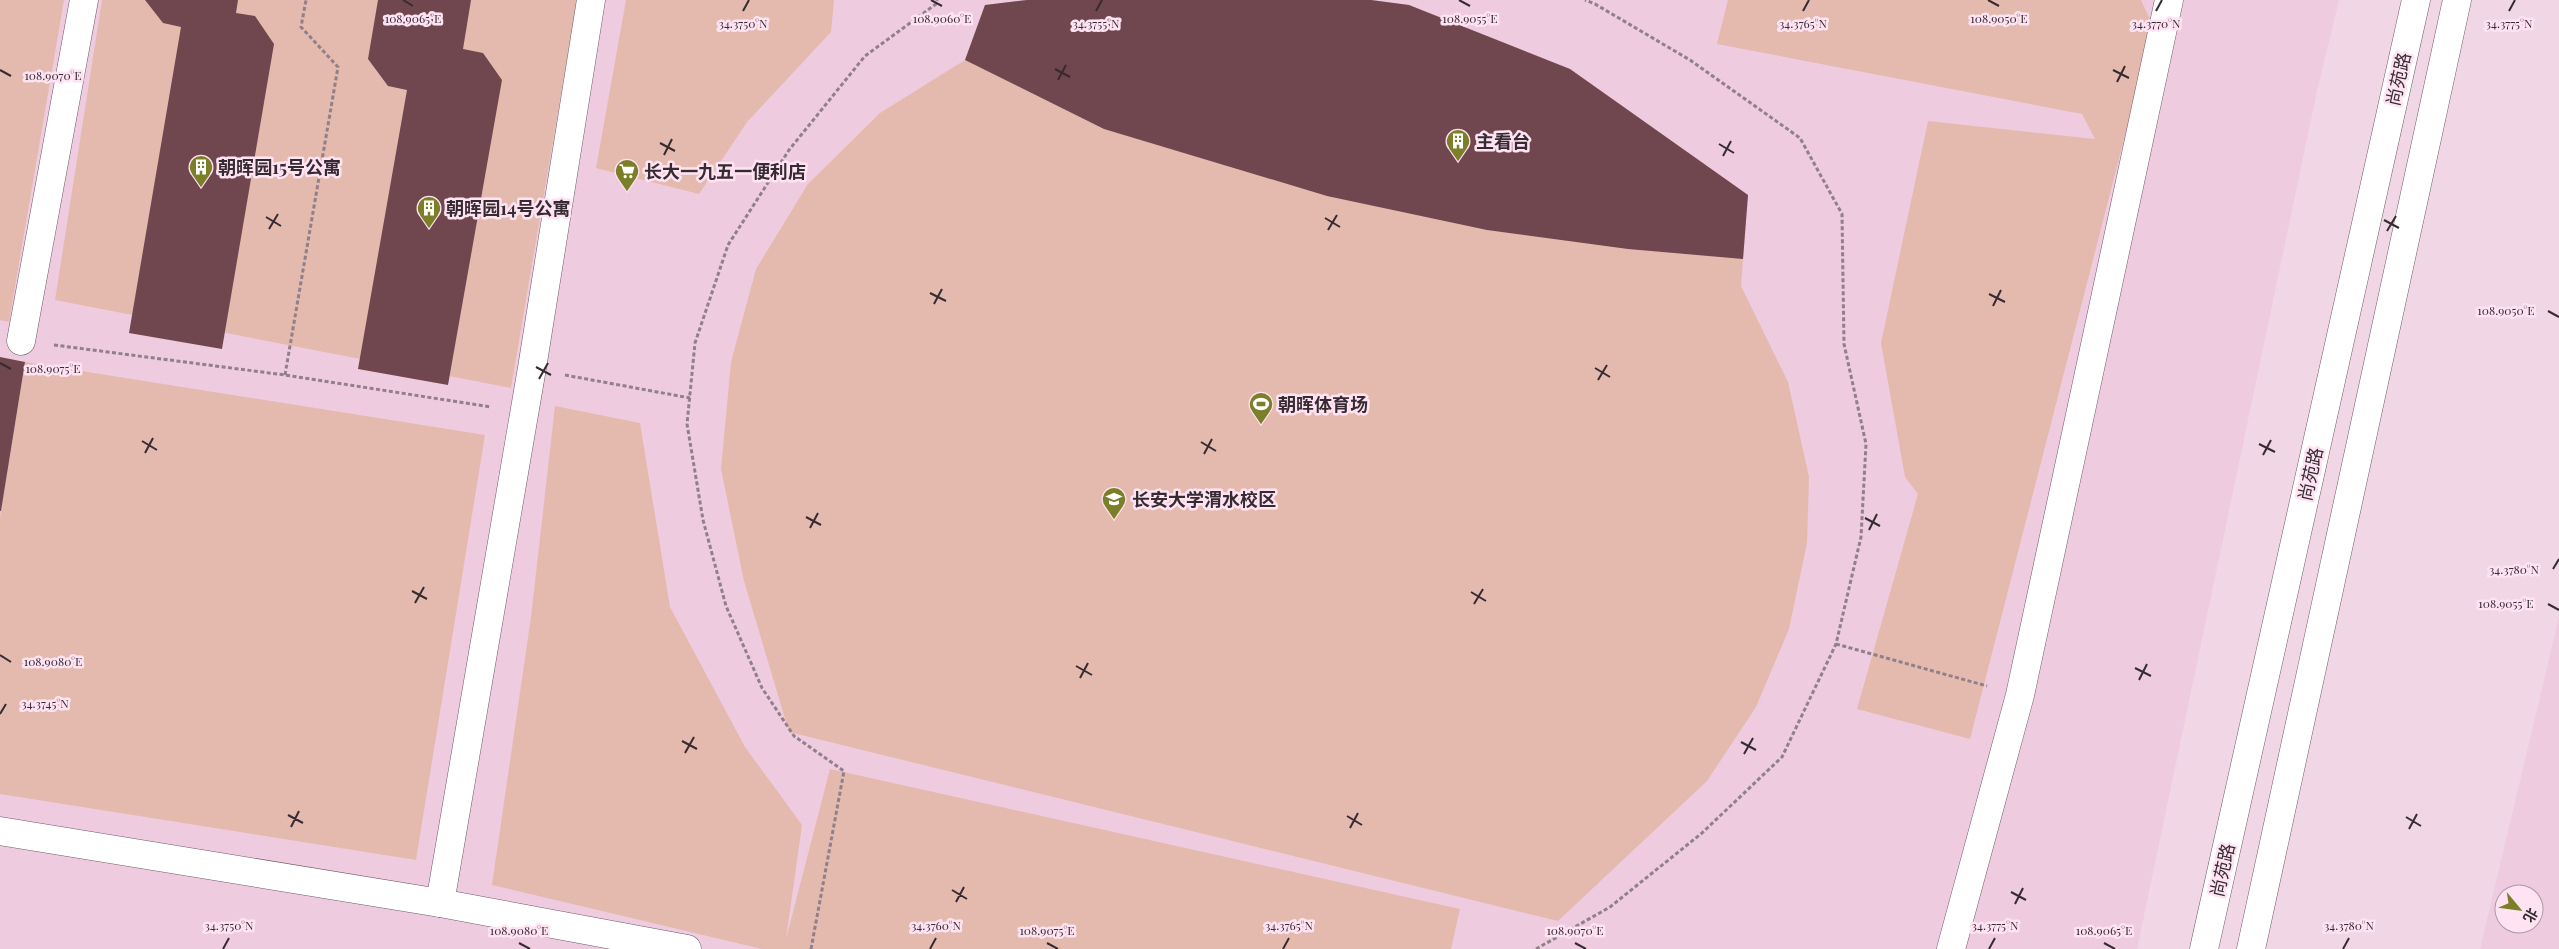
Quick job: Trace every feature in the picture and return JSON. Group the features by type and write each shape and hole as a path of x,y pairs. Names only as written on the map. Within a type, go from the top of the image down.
{"street":[{"path":"22,340 84,0"},
{"path":"440,903 532,368 592,0"},
{"path":"1952,949 2020,695 2169,0"},
{"name":"尚苑路","path":"2204,949 2416,0"},
{"path":"2251,949 2451,1"},
{"path":"0,831 440,903 687,949"}],"path":[{"path":"285,375 338,67 301,28 306,0"},
{"path":"811,949 844,771 794,736 762,688 726,606 703,520 687,424 695,343 728,245 789,150 865,56 936,4 937,0"},
{"path":"1536,949 1610,907 1702,833 1782,757 1836,644 1861,537 1866,444 1844,344 1842,214 1800,138 1690,60 1596,4 1585,0"},
{"path":"22,340 285,375 524,412"},
{"path":"532,368 690,398"},
{"path":"1836,644 2020,695"}],"shaded area":[{"name":"长安大学渭水校区","path":"0,0 2339,0 2317,91 2137,949 0,949"},
{"path":"0,0 64,0 9,322 0,320"},
{"path":"102,0 577,0 511,388 55,300"},
{"path":"626,0 834,0 831,32 747,122 699,194 596,168"},
{"name":"朝晖体育场","path":"1027,0 1371,0 1409,5 1570,69 1748,195 1741,286 1788,382 1809,477 1807,543 1789,629 1756,707 1707,781 1558,921 789,732 744,581 721,469 731,362 756,269 808,184 880,113 965,60 985,5"},
{"path":"1728,0 2141,0 2153,26 1970,739 1857,709 1918,494 1905,477 1881,343 1928,121 2095,139 2082,114 1717,44"},
{"path":"25,362 485,435 416,860 0,794 0,517"},
{"path":"555,406 640,423 670,607 745,747 802,825 786,939 830,769 1460,909 1451,949 762,949 492,885 531,617"},
{"path":"2559,617 2559,949 2480,949 2494,890 2494,934 2544,934 2544,884 2495,884"}],"building":[{"name":"朝晖园15号公寓","path":"145,0 238,0 236,13 255,16 274,44 222,349 129,333 181,27 163,23"},
{"name":"朝晖园14号公寓","path":"378,0 471,0 463,49 483,53 502,80 448,385 358,369 407,90 388,86 368,59"},
{"name":"主看台","path":"1027,0 1371,0 1409,5 1570,69 1748,195 1743,259 1628,249 1487,230 1327,196 1104,129 965,60 985,5"},
{"path":"0,357 25,362 1,511 0,511"}],"place":[{"name":"主看台","path":"1458,162"},
{"name":"朝晖园15号公寓","path":"201,188"},
{"name":"长大一九五一便利店","path":"627,192"},
{"name":"朝晖园14号公寓","path":"429,229"},
{"name":"朝晖体育场","path":"1261,425"},
{"name":"长安大学渭水校区","path":"1114,520"}]}
